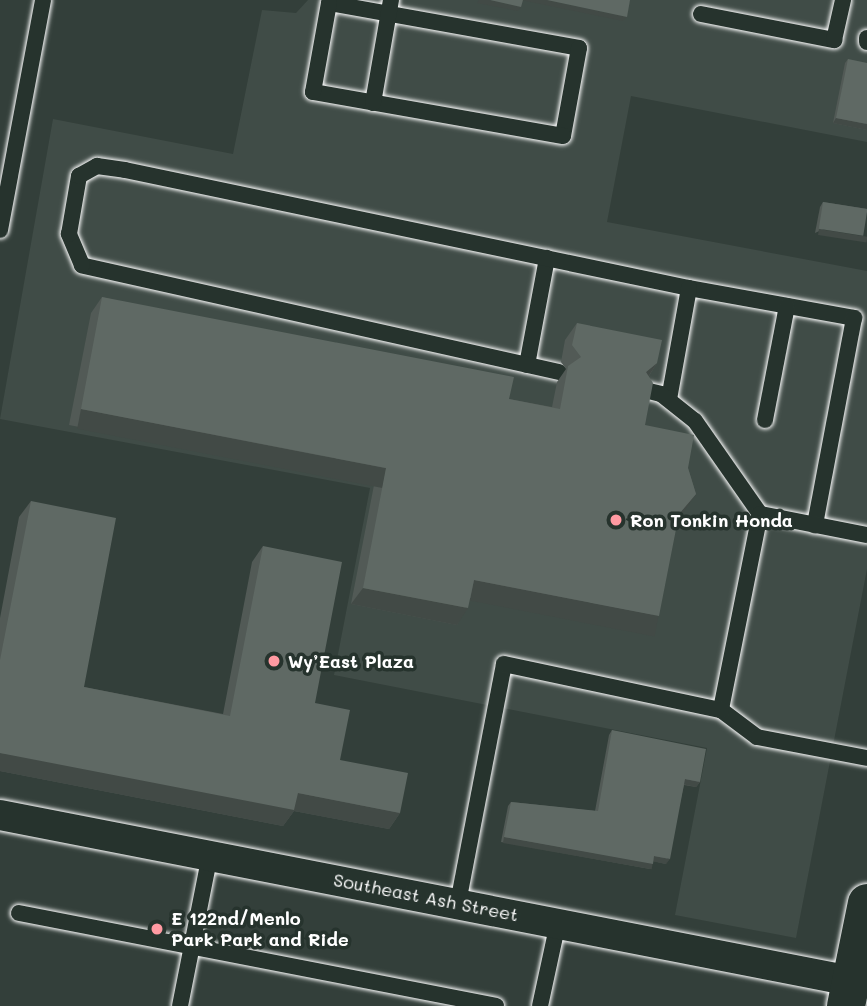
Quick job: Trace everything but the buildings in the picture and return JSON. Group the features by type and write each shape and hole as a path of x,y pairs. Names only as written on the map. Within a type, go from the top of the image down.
{"main road":[{"path":"848,993 867,903"}],"street":[{"name":"Southeast Ash Street","path":"0,815 558,923 848,993"}],"lane":[{"path":"0,230 43,0"},
{"path":"701,14 834,40 843,0"},
{"path":"329,4 389,7 579,48 563,136 313,92 329,4"},
{"path":"373,103 389,7"},
{"path":"559,372 82,265 69,234 79,176 97,166 125,170 689,288 853,318 814,524"},
{"path":"527,365 547,258"},
{"path":"669,399 689,288"},
{"path":"765,420 787,306"},
{"path":"645,390 669,399 695,421 760,514 867,535"},
{"path":"721,710 760,514"},
{"path":"458,903 504,664 721,710 757,737 867,758"},
{"path":"180,1006 210,855"},
{"path":"19,913 496,1006"},
{"path":"540,1006 558,923"}],"shaded area":[{"path":"308,0 867,0 867,142 631,96 607,222 867,271 867,569 796,938 675,915 707,748 334,675 370,488 0,419 53,119 233,154 262,10 296,13"}],"place":[{"name":"Ron Tonkin Honda","path":"616,520"},
{"name":"Wy’East Plaza","path":"274,661"},
{"name":"E 122nd/Menlo Park Park and Ride","path":"157,929"}]}
